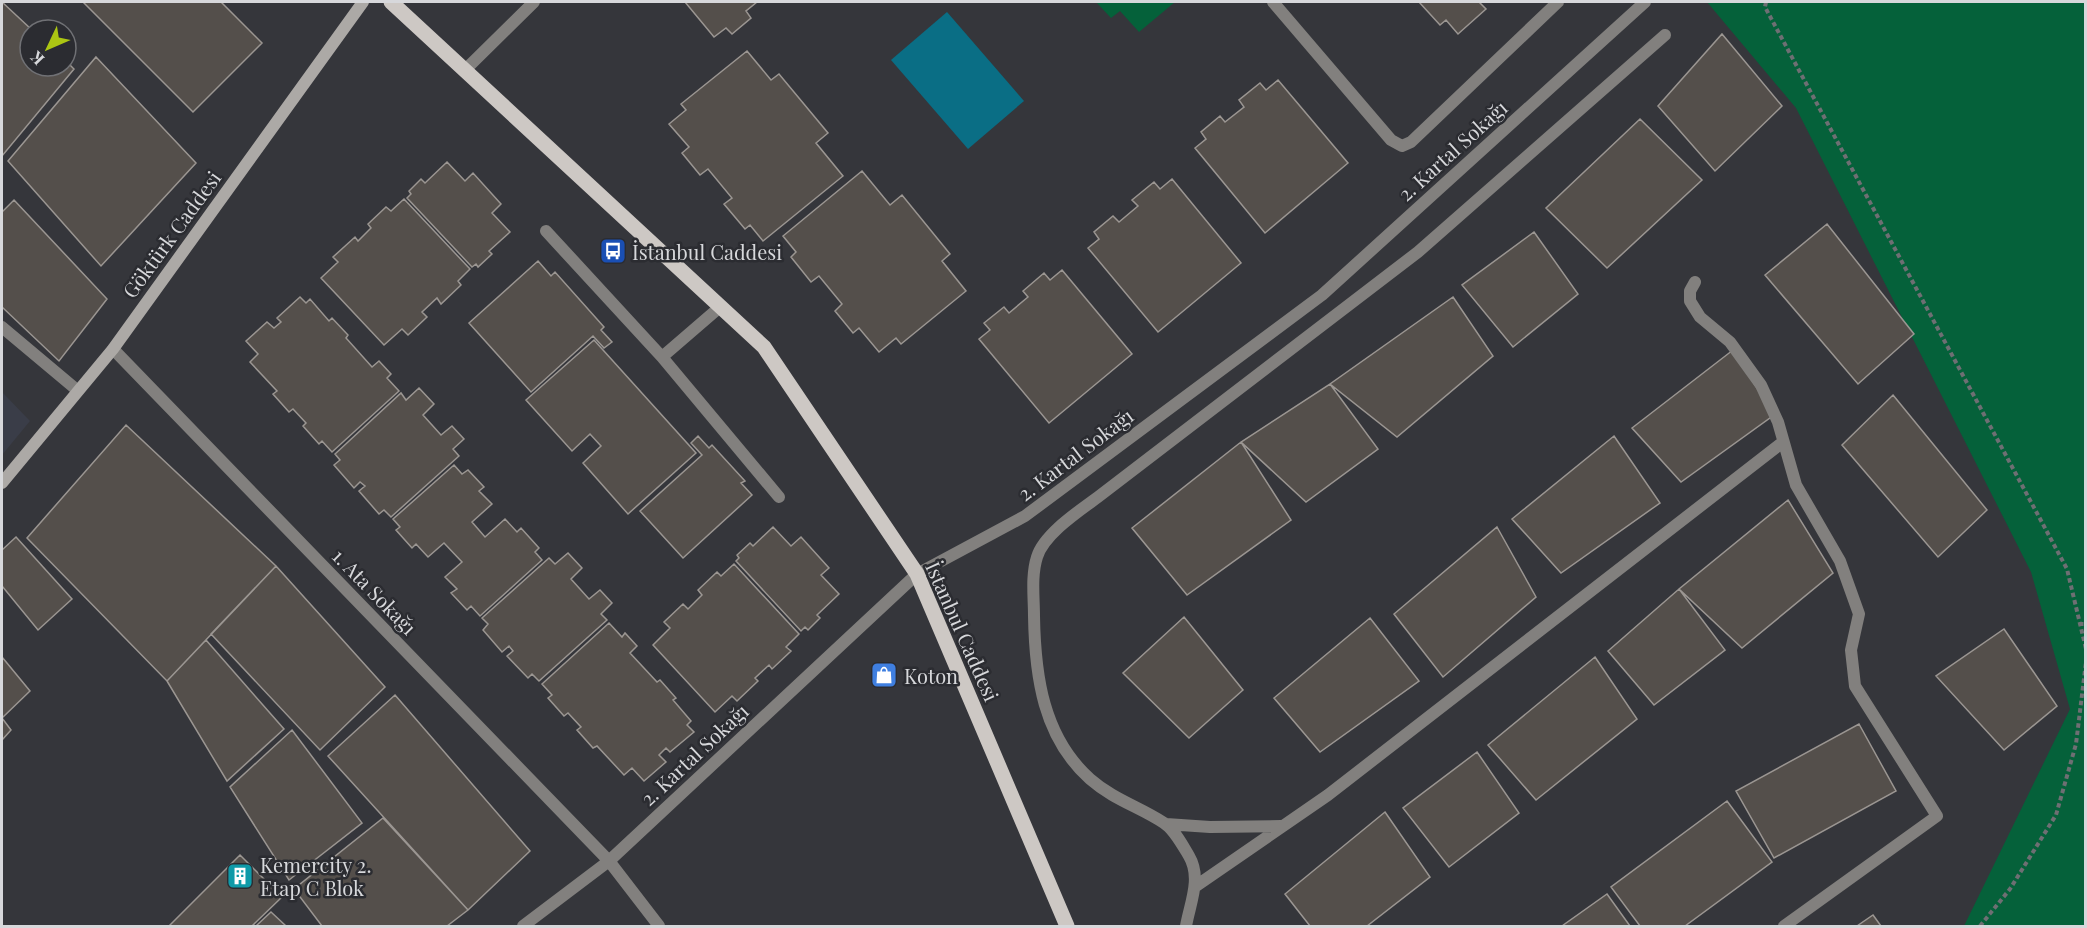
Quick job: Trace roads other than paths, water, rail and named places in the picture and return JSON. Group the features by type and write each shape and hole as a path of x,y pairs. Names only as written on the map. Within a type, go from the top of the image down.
{"main road":[{"name":"Göktürk Caddesi","path":"2,483 113,349 363,2"},
{"name":"İstanbul Caddesi","path":"391,2 764,347 917,574 1067,927"}],"street":[{"path":"465,70 534,2"},
{"path":"1273,2 1391,140 1402,146 1411,142 1558,2"},
{"name":"2. Kartal Sokağı","path":"523,927 609,861 917,574 1025,516 1322,295 1645,2"},
{"path":"1282,826 1210,827 1166,824 1127,805 1090,778 1062,746 1041,700 1035,640 1033,584 1037,556 1057,529 1418,252 1665,35"},
{"path":"546,231 662,357 779,497"},
{"path":"1695,282 1690,291 1690,301 1713,330 1730,342 1761,385 1778,422 1796,484 1840,561 1859,614 1851,650 1856,686 1937,816 1784,927"},
{"path":"662,357 720,307"},
{"path":"2,327 77,390"},
{"name":"1. Ata Sokağı","path":"113,349 609,861 658,927"},
{"path":"1196,886 1328,795 1783,442"},
{"path":"1166,824 1190,858 1196,886 1186,927"}],"water":[{"path":"947,12 1024,101 968,149 891,60"}],"place":[{"name":"İstanbul Caddesi","path":"613,251"},
{"name":"Koton","path":"884,675"},
{"name":"Kemercity 2. Etap C Blok","path":"240,876"}]}
